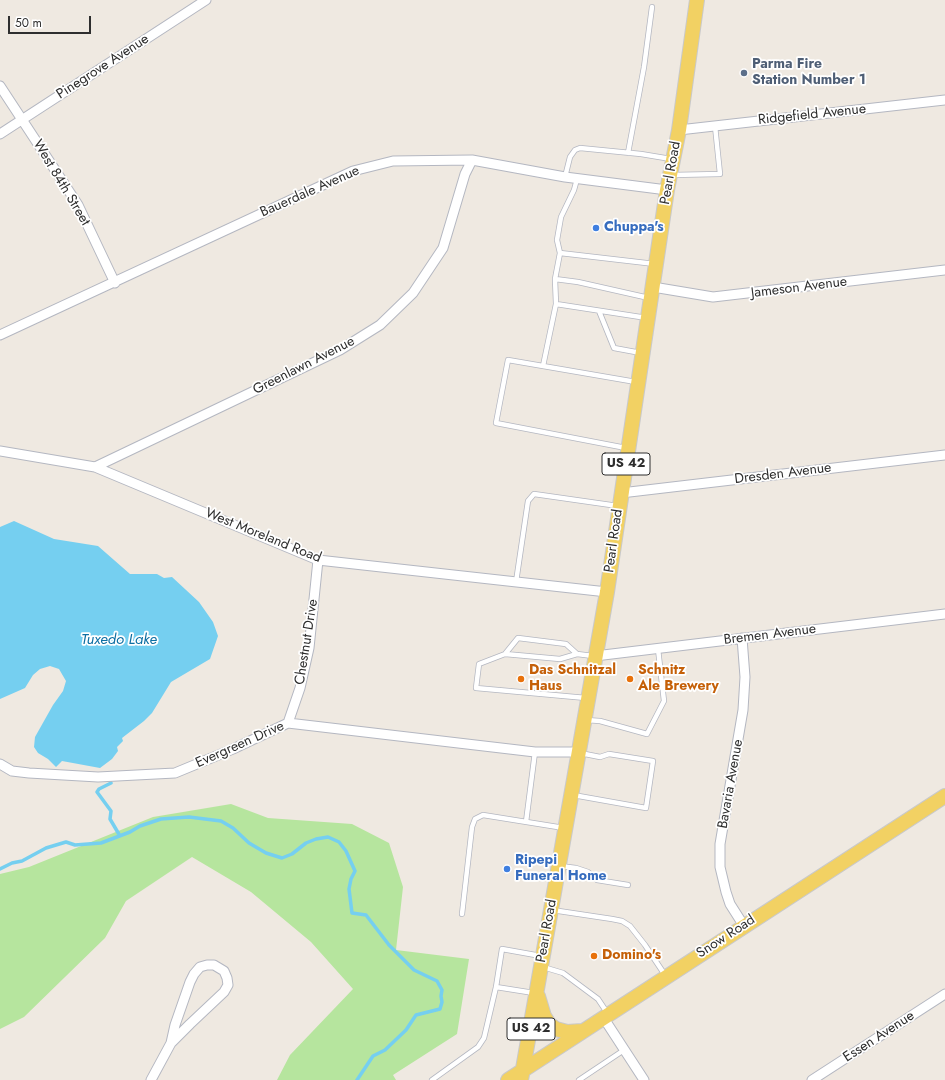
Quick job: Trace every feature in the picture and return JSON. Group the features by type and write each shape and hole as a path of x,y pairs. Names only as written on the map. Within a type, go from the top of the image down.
{"main road":[{"name":"Pearl Road","path":"522,1075 607,592 667,190 679,130 697,0"},
{"name":"Snow Road","path":"508,1080 522,1075 582,1031 945,796"},
{"path":"537,993 544,1016 549,1024 556,1029 567,1032 582,1031"}],"street":[{"name":"Pinegrove Avenue","path":"0,134 206,0"},
{"name":"West 84th Street","path":"0,86 78,205 115,283"},
{"name":"Ridgefield Avenue","path":"679,130 945,100"},
{"name":"Bauerdale Avenue","path":"0,335 115,283 353,171 393,161 472,160 565,177 667,190"},
{"name":"Greenlawn Avenue","path":"95,467 340,350 380,325 413,293 443,248 465,174 472,160"},
{"name":"Jameson Avenue","path":"652,293 723,296 945,270"},
{"name":"West Moreland Road","path":"0,451 95,467 318,560 607,592"},
{"name":"Dresden Avenue","path":"620,500 945,455"},
{"name":"Chestnut Drive","path":"288,723 300,688 309,648 318,560"},
{"name":"Bremen Avenue","path":"595,656 945,614"},
{"name":"Bavaria Avenue","path":"742,638 745,677 743,710 720,844 720,867 730,904 744,926"},
{"name":"Evergreen Drive","path":"0,764 12,771 98,777 175,773 233,749 288,723 535,752 578,752"},
{"path":"151,1080 171,1043 175,1025 194,974 200,968 207,965 214,965 224,971 228,985 224,992 171,1043"},
{"name":"Essen Avenue","path":"812,1080 945,994"},
{"path":"605,1016 624,1050 644,1080"}],"lane":[{"path":"628,153 644,66 652,7"},
{"path":"670,175 720,174 715,125"},
{"path":"565,177 570,157 575,150 580,148 673,160"},
{"path":"543,366 556,304 555,280 560,253 557,240 561,217 574,190 577,178"},
{"path":"560,253 656,264"},
{"path":"555,280 652,293"},
{"path":"556,304 648,319"},
{"path":"599,311 614,348 642,354"},
{"path":"628,448 496,423 508,360 582,374 638,382"},
{"path":"516,582 528,501 534,494 620,500"},
{"path":"505,654 518,638 566,644 577,654"},
{"path":"584,720 600,721 647,734 664,701 658,649"},
{"path":"588,698 476,688 479,664 505,654 560,659 577,654 595,656"},
{"path":"526,822 535,752"},
{"path":"571,795 646,808 653,761 609,754 600,757 578,752"},
{"path":"462,914 472,827 475,819 483,815 565,828"},
{"path":"559,866 576,868 588,872 597,880 628,885"},
{"path":"551,910 622,921 630,926 645,944 666,976"},
{"path":"432,1080 478,1047 484,1038 496,987 502,949 542,961 563,973 598,999 605,1016"},
{"path":"496,987 537,993"},
{"path":"579,1080 624,1050"}],"green space":[{"path":"231,804 268,818 352,824 389,843 403,887 396,950 469,959 457,1034 393,1075 396,1080 277,1080 290,1055 353,989 311,942 251,892 192,857 126,901 105,938 24,1017 0,1029 0,874 29,867 153,817"}],"water":[{"name":"Tuxedo Lake","path":"14,521 54,539 98,546 130,574 157,574 164,578 172,577 199,602 213,622 218,636 210,659 171,682 152,713 122,738 123,741 117,747 118,751 112,759 100,768 62,761 56,767 48,759 38,753 34,747 35,737 53,705 63,691 66,681 59,669 50,666 40,669 33,675 25,688 0,699 0,527"}],"waterway":[{"path":"111,783 99,789 97,792 111,811 110,819 120,836"},
{"path":"0,869 12,863 22,861 46,848 66,842 75,845 101,843 130,832 140,826 161,819 189,817 221,821 233,828 249,843 266,853 282,858 292,854 306,843 316,839 328,837 339,842 346,851 355,871 351,879 349,889 352,913 366,915 389,945 414,970 437,981 442,990 442,1002 440,1009 416,1015 406,1030 385,1050 373,1056 357,1080"}],"place":[{"name":"Parma Fire Station Number 1","path":"744,73"},
{"name":"Chuppa's","path":"596,228"},
{"name":"Das Schnitzal Haus","path":"521,679"},
{"name":"Schnitz Ale Brewery","path":"630,679"},
{"name":"Ripepi Funeral Home","path":"507,869"},
{"name":"Domino's","path":"594,956"}]}
